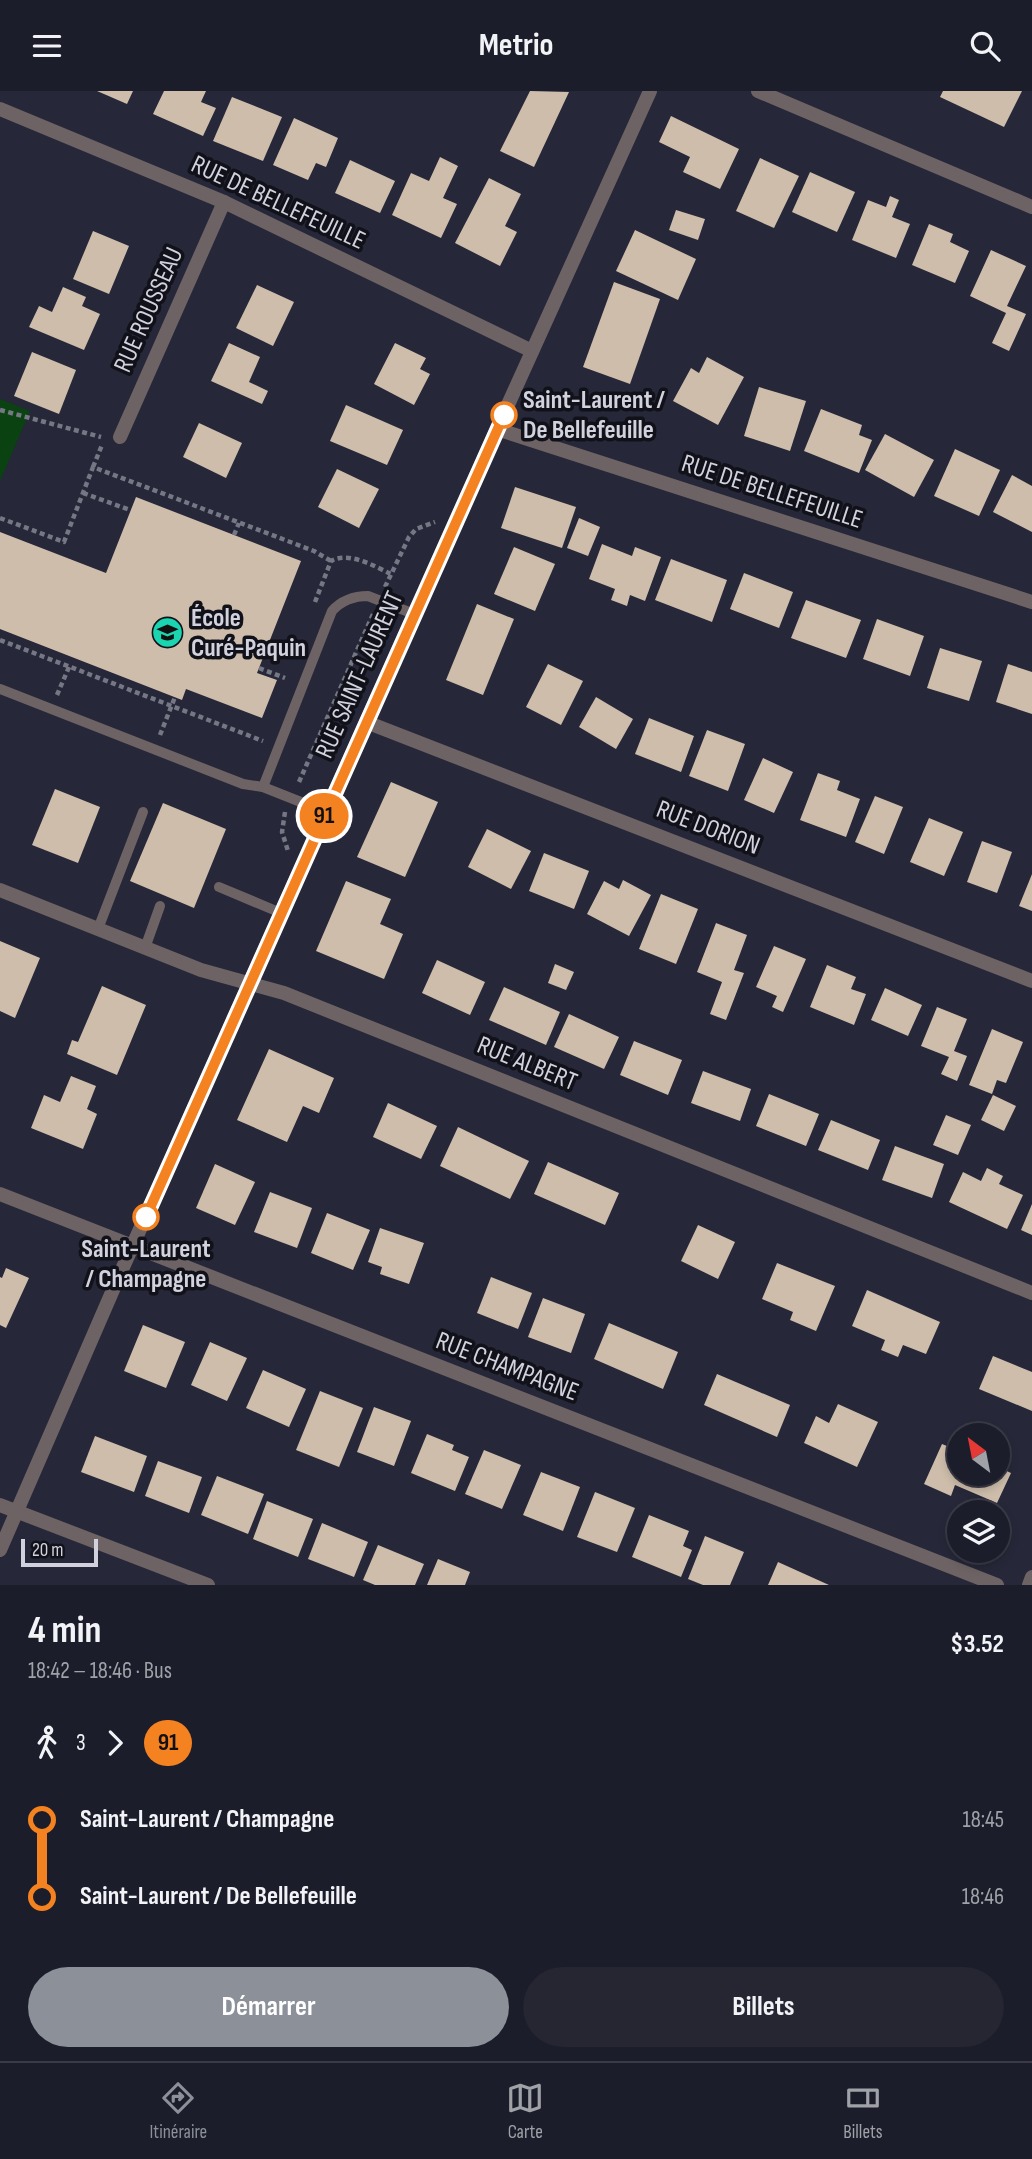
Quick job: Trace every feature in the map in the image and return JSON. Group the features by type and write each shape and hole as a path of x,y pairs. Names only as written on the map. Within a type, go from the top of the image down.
{"street":[{"name":"RUE SAINT-LAURENT","path":"0,1551 249,983 650,91"},
{"path":"758,91 1032,207"},
{"name":"RUE DE BELLEFEUILLE","path":"0,109 224,202 532,351"},
{"name":"RUE ROUSSEAU","path":"120,437 224,202"},
{"name":"RUE DE BELLEFEUILLE","path":"497,429 1032,602"},
{"name":"RUE DORION","path":"366,722 1032,981"},
{"name":"RUE ALBERT","path":"0,890 201,970 284,993 1032,1293"},
{"name":"RUE CHAMPAGNE","path":"0,1194 997,1585"},
{"path":"0,1505 208,1585"},
{"path":"1029,1585 1032,1577"}],"lane":[{"path":"263,787 332,611 344,601 361,596 414,614"},
{"path":"0,689 243,784 263,787 326,812"},
{"path":"98,929 143,812"},
{"path":"219,887 281,913"},
{"path":"145,948 160,906"}],"path":[{"path":"0,410 105,438 64,543 0,518"},
{"path":"93,467 314,551 331,561"},
{"path":"83,493 130,510"},
{"path":"234,535 240,522"},
{"name":"RUE SAINT-LAURENT","path":"388,580 404,545 416,529"},
{"name":"RUE SAINT-LAURENT","path":"301,777 370,620"},
{"path":"0,640 170,709 263,742"},
{"path":"64,676 69,667"},
{"path":"259,668 285,678"},
{"path":"170,709 175,697"},
{"path":"284,813 282,823 285,843"}],"green space":[{"path":"0,399 30,411 0,481"}],"building":[{"path":"97,91 133,91 127,104"},
{"path":"164,91 206,91 201,102 216,108 203,136 153,114"},
{"path":"530,91 569,92 534,167 500,151"},
{"path":"943,91 1022,91 1004,127 940,97"},
{"path":"232,97 282,117 263,161 213,141"},
{"path":"671,116 739,149 720,189 683,172 690,157 659,142"},
{"path":"294,118 338,138 326,167 316,163 308,180 273,165"},
{"path":"440,157 458,166 443,198 457,204 441,238 392,215 411,173 429,181"},
{"path":"760,158 799,176 774,228 736,211"},
{"path":"350,160 395,181 380,213 335,193"},
{"path":"810,172 855,192 837,232 792,212"},
{"path":"489,178 521,194 505,226 517,232 500,266 455,243"},
{"path":"890,196 899,200 892,217 910,224 896,258 852,240 868,200 886,207"},
{"path":"676,210 705,219 698,240 669,230"},
{"path":"929,224 953,234 950,242 969,251 955,283 912,265"},
{"path":"635,230 696,259 678,300 616,271"},
{"path":"93,231 129,246 109,294 73,279"},
{"path":"991,250 1026,266 1007,306 1026,314 1009,351 992,343 1006,313 970,296"},
{"path":"614,282 660,299 630,384 583,367"},
{"path":"257,285 294,302 273,346 236,328"},
{"path":"63,287 86,297 82,306 100,314 84,350 29,327 39,306 52,312"},
{"path":"229,343 260,357 249,382 268,391 262,404 211,381"},
{"path":"395,343 426,358 420,369 430,374 414,405 374,384"},
{"path":"32,352 76,370 59,414 14,396"},
{"path":"707,357 744,377 718,425 673,401 691,368 699,373"},
{"path":"759,387 806,401 790,451 744,436"},
{"path":"346,405 403,430 387,465 330,441"},
{"path":"821,409 862,425 859,435 872,440 859,473 804,451"},
{"path":"199,423 242,443 226,478 183,457"},
{"path":"885,434 934,460 914,497 865,470"},
{"path":"955,449 1000,470 979,516 934,496"},
{"path":"337,469 379,489 359,528 318,507"},
{"path":"1012,475 1032,486 1032,532 993,512"},
{"path":"515,487 576,507 562,548 501,528"},
{"path":"136,497 301,561 257,673 277,680 262,718 186,689 182,700 0,629 0,532 106,573"},
{"path":"579,518 600,527 588,556 567,548"},
{"path":"602,544 632,556 635,547 661,557 645,601 630,595 627,606 611,600 615,589 589,579"},
{"path":"514,547 555,564 535,611 494,594"},
{"path":"671,559 727,580 712,622 655,600"},
{"path":"744,573 793,592 779,628 730,609"},
{"path":"806,600 861,620 846,658 791,638"},
{"path":"477,604 514,619 483,695 446,680"},
{"path":"877,619 924,636 910,676 863,659"},
{"path":"940,648 982,661 969,701 927,688"},
{"path":"548,664 583,681 561,725 526,707"},
{"path":"1008,664 1032,672 1032,714 996,702"},
{"path":"596,697 633,719 616,749 579,727"},
{"path":"649,718 694,736 681,772 635,754"},
{"path":"707,730 745,744 728,791 689,776"},
{"path":"763,758 793,772 774,813 744,800"},
{"path":"818,773 840,781 837,790 860,799 846,837 800,820"},
{"path":"391,782 438,802 405,877 357,857"},
{"path":"55,789 100,807 78,863 32,845"},
{"path":"875,796 903,807 884,854 855,842"},
{"path":"163,803 226,829 194,908 130,881"},
{"path":"929,818 963,832 944,876 910,862"},
{"path":"487,829 531,851 511,889 468,867"},
{"path":"982,841 1012,852 997,893 967,882"},
{"path":"544,853 589,871 574,909 529,891"},
{"path":"1032,874 1032,911 1019,906"},
{"path":"623,880 651,895 629,936 587,914 604,881 619,889"},
{"path":"346,881 391,899 380,924 403,934 384,979 316,951"},
{"path":"661,894 698,909 676,964 639,949"},
{"path":"716,923 747,935 734,970 744,973 726,1020 710,1014 722,982 697,972"},
{"path":"0,941 40,958 15,1018 0,1011"},
{"path":"774,946 806,959 783,1012 772,1007 777,996 756,987"},
{"path":"437,960 485,982 470,1015 422,993"},
{"path":"555,964 574,972 566,990 548,983"},
{"path":"827,965 856,977 851,989 866,994 854,1025 810,1007"},
{"path":"102,986 146,1005 117,1075 67,1054 72,1040 78,1042"},
{"path":"504,987 560,1012 546,1045 489,1020"},
{"path":"885,988 922,1005 908,1036 871,1020"},
{"path":"937,1007 967,1019 954,1051 967,1056 957,1081 941,1074 949,1057 921,1046"},
{"path":"569,1014 619,1037 604,1069 554,1047"},
{"path":"992,1029 1023,1042 1006,1083 997,1080 992,1094 969,1085"},
{"path":"634,1041 682,1060 668,1095 620,1075"},
{"path":"269,1049 334,1078 319,1113 303,1106 287,1142 237,1120"},
{"path":"703,1071 751,1089 740,1121 691,1103"},
{"path":"71,1076 96,1086 87,1109 97,1114 83,1149 31,1128 44,1095 60,1102"},
{"path":"769,1094 819,1114 806,1146 756,1126"},
{"path":"993,1095 1016,1106 1004,1131 981,1120"},
{"path":"388,1103 437,1126 421,1159 373,1137"},
{"path":"946,1115 971,1125 958,1155 933,1145"},
{"path":"831,1120 880,1140 868,1170 818,1150"},
{"path":"458,1127 529,1161 510,1199 440,1166"},
{"path":"895,1146 944,1164 932,1198 882,1180"},
{"path":"548,1162 619,1193 605,1225 534,1194"},
{"path":"215,1164 255,1182 235,1225 196,1208"},
{"path":"987,1168 1003,1176 999,1184 1023,1195 1007,1229 949,1202 963,1172 981,1181"},
{"path":"270,1192 312,1208 297,1248 254,1232"},
{"path":"1032,1204 1032,1235 1021,1230"},
{"path":"327,1213 370,1230 353,1270 311,1253"},
{"path":"698,1225 735,1242 718,1279 681,1261"},
{"path":"380,1228 424,1243 409,1284 380,1274 382,1267 368,1262"},
{"path":"777,1263 835,1286 816,1331 790,1320 793,1312 762,1299"},
{"path":"6,1268 29,1278 6,1328 0,1325 0,1277 2,1278"},
{"path":"491,1277 532,1293 518,1329 477,1313"},
{"path":"867,1290 940,1322 926,1354 903,1345 898,1357 881,1350 885,1340 852,1326"},
{"path":"543,1298 585,1314 571,1353 528,1337"},
{"path":"609,1323 678,1352 663,1389 594,1359"},
{"path":"143,1325 185,1342 166,1388 124,1371"},
{"path":"210,1342 247,1358 227,1401 191,1385"},
{"path":"993,1356 1032,1372 1032,1411 979,1389"},
{"path":"263,1370 306,1389 289,1427 246,1408"},
{"path":"717,1374 790,1405 777,1437 704,1405"},
{"path":"320,1391 363,1408 339,1467 296,1450"},
{"path":"838,1404 878,1422 857,1467 804,1443 816,1416 829,1423"},
{"path":"374,1407 411,1421 394,1466 357,1452"},
{"path":"427,1434 454,1445 452,1450 469,1457 455,1491 411,1473"},
{"path":"95,1436 147,1456 134,1492 81,1472"},
{"path":"942,1444 947,1446 947,1486 955,1486 951,1496 924,1484"},
{"path":"484,1450 521,1465 502,1509 465,1494"},
{"path":"158,1461 202,1477 189,1513 145,1496"},
{"path":"541,1472 580,1487 563,1531 523,1515"},
{"path":"217,1476 264,1494 248,1534 201,1515"},
{"path":"957,1486 1005,1486 998,1500 990,1500"},
{"path":"595,1492 635,1508 617,1552 577,1537"},
{"path":"267,1501 313,1519 298,1557 253,1539"},
{"path":"649,1515 689,1531 683,1546 692,1550 681,1577 632,1557"},
{"path":"322,1523 368,1542 354,1577 308,1559"},
{"path":"705,1536 744,1552 730,1585 703,1585 688,1579"},
{"path":"378,1545 424,1564 415,1585 375,1585 363,1580"},
{"path":"438,1559 470,1572 465,1585 427,1585"},
{"path":"778,1562 829,1585 768,1585"}],"bus line":[{"name":"91","path":"146,1217 504,415"}],"place":[{"name":"Saint-Laurent / De Bellefeuille","path":"504,415"},
{"name":"École Curé-Paquin","path":"168,633"},
{"name":"Saint-Laurent / Champagne","path":"146,1217"}]}
